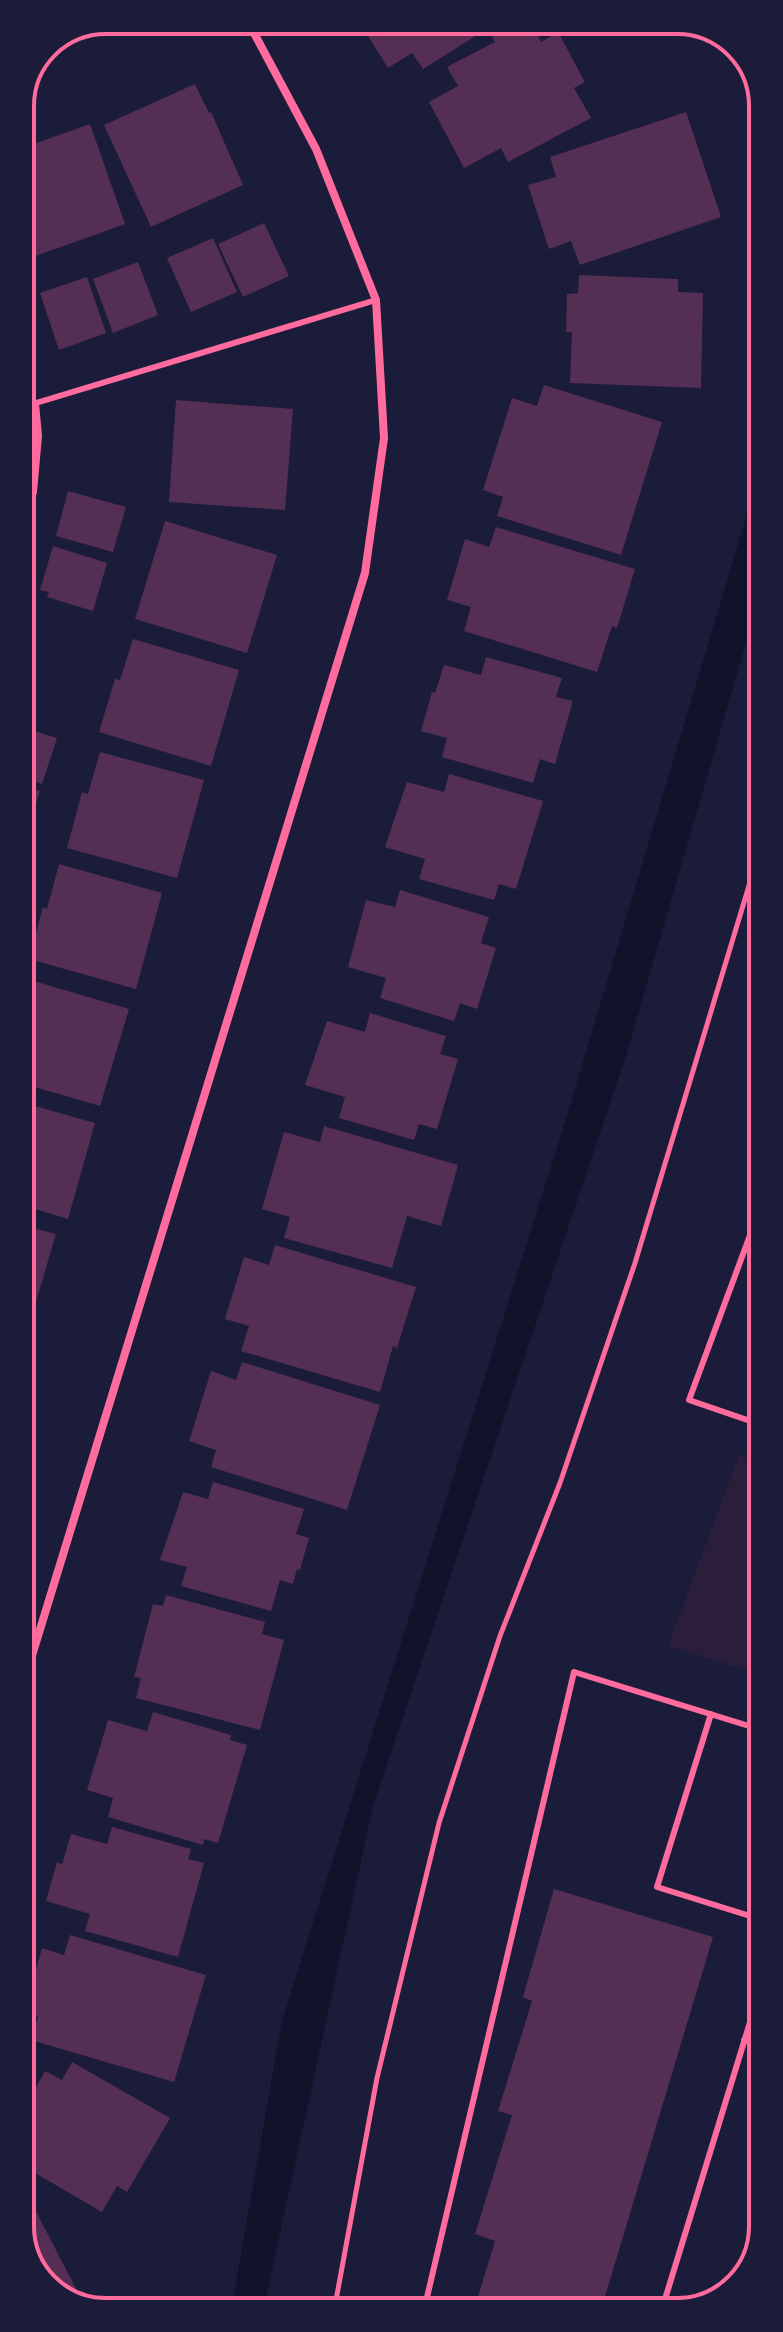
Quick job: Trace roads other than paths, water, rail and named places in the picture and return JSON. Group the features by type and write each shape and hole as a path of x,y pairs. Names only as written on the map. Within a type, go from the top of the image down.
{"street":[{"path":"34,1649 365,573 384,438 376,300 316,149 254,34"}],"lane":[{"path":"34,492 39,436 36,403 376,300"},
{"path":"749,1238 689,1400 749,1421"},
{"path":"427,2298 574,1672 749,1726"},
{"path":"711,1714 657,1887 749,1916"},
{"path":"665,2298 749,2024"},
{"path":"744,2040 749,2042"}]}
